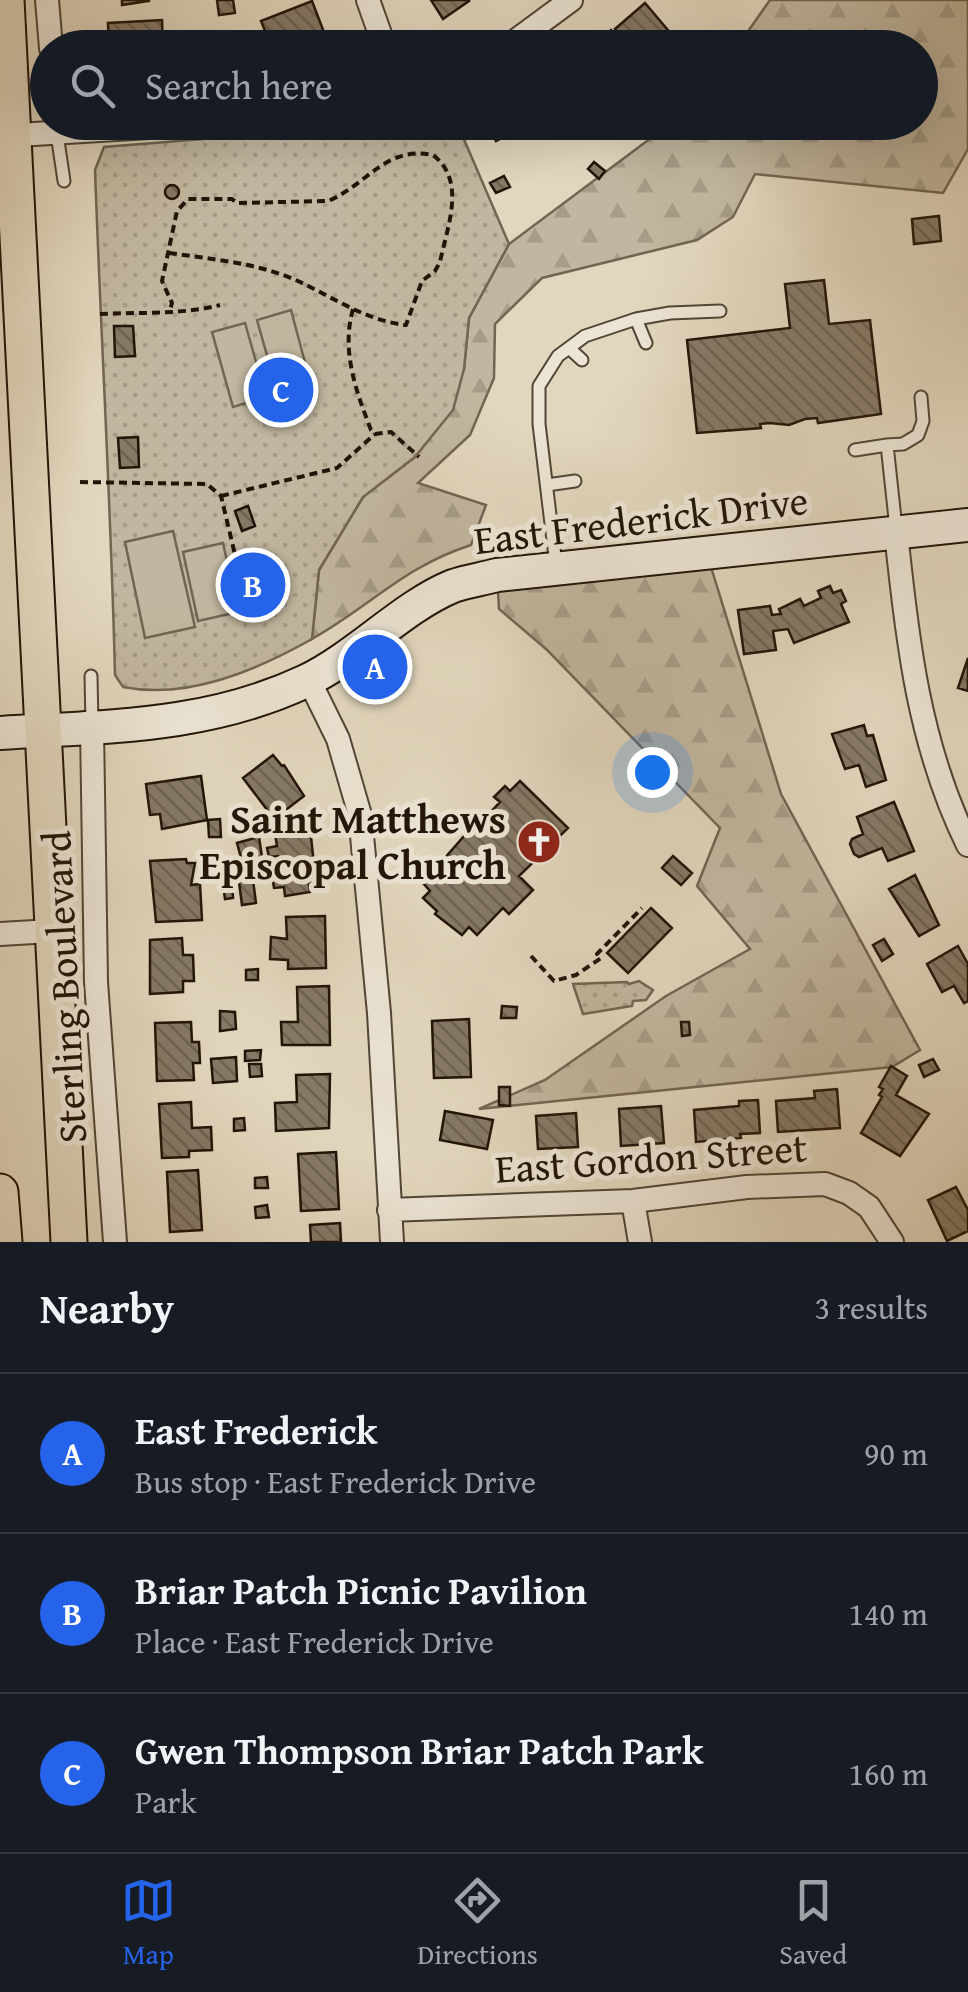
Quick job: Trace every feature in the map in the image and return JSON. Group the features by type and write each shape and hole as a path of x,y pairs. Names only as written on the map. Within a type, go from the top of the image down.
{"main road":[{"path":"6,0 7,135 43,730 68,1242"},
{"path":"0,1192 4,1242"}],"street":[{"path":"47,0 50,30"},
{"path":"368,0 379,30"},
{"path":"530,30 570,0"},
{"name":"East Frederick Drive","path":"0,733 144,726 248,706 309,680 421,603 454,586 498,575 968,525"},
{"path":"896,532 907,646 920,711 944,790 968,845"},
{"path":"309,680 338,739 360,815 378,995 392,1242"},
{"name":"Sterling Boulevard","path":"92,728 96,982 115,1242"},
{"path":"944,790 968,781"},
{"path":"0,934 51,932"},
{"name":"East Gordon Street","path":"389,1210 633,1201 746,1187 825,1184 869,1206 892,1242"},
{"path":"633,1201 640,1242"}],"lane":[{"path":"58,140 64,181"},
{"path":"556,569 539,386 558,356 585,336 636,319 720,311"},
{"path":"636,319 646,343"},
{"path":"569,348 582,360"},
{"path":"854,450 903,444 918,435 923,421 921,397"},
{"path":"887,445 896,532"},
{"path":"547,485 575,482"},
{"path":"91,676 92,728"}],"path":[{"path":"169,251 288,277 400,325 410,321 420,284 440,262 453,194 449,171 433,155 422,153 392,157 341,196 328,201 237,203 232,199 188,199 177,211 162,281 172,302 170,310"},
{"path":"100,314 192,312 220,305"},
{"path":"354,308 346,332 347,346 361,405 375,434"},
{"path":"220,496 337,468 375,434 391,432 419,457"},
{"path":"80,482 207,484 220,496 237,564"},
{"path":"530,956 554,981 576,975 601,958 597,954 642,908"},
{"path":"576,975 580,984"}],"green space":[{"path":"770,0 968,0 968,149 943,193 755,174 733,217 697,240 542,278 495,324 494,378 470,435 418,483 486,505 471,545 426,564 312,639 319,570 363,497 415,457 464,369 469,318 509,244 648,140 938,140 938,30 749,30"},
{"path":"191,140 464,140 509,244 469,318 464,369 453,410 415,457 363,497 319,570 312,639 245,671 197,686 148,690 123,687 115,675 95,170 104,147"},
{"path":"291,310 311,385 278,394 257,320"},
{"path":"245,323 266,397 233,407 212,332"},
{"path":"173,531 195,627 145,638 125,542"},
{"path":"223,543 238,612 198,621 183,552"},
{"path":"707,554 781,794 920,1050 892,1067 479,1109 545,1080 666,996 750,949 697,886 720,828 546,649 499,609 497,575"},
{"path":"639,981 653,990 646,1000 583,1014 573,984 629,984"}],"building":[{"path":"122,0 149,0 149,1 122,5"},
{"path":"217,0 233,0 235,13 219,15"},
{"path":"431,0 468,0 469,1 443,19"},
{"path":"312,1 323,30 265,30 261,21"},
{"path":"645,3 668,30 616,30"},
{"path":"162,20 162,30 108,30 108,23"},
{"path":"594,162 605,171 599,179 588,169"},
{"path":"504,176 510,187 496,193 490,183"},
{"path":"172,185 179,192 172,199 165,192"},
{"path":"939,216 941,241 914,244 912,219"},
{"path":"824,280 829,324 870,320 881,414 697,433 687,340 790,328 785,284"},
{"path":"114,326 133,326 135,356 115,357"},
{"path":"138,437 139,467 120,468 118,438"},
{"path":"248,506 255,526 242,531 235,511"},
{"path":"262,565 268,601 243,605 237,569"},
{"path":"830,586 833,593 841,590 846,601 841,604 849,622 794,643 788,629 773,631 776,650 744,654 738,610 770,606 772,615 781,614 779,609 800,599 804,606 821,598 818,591"},
{"path":"968,658 968,691 958,688"},
{"path":"864,725 867,736 873,735 886,780 866,787 859,765 845,769 832,734"},
{"path":"273,755 304,796 274,819 243,778"},
{"path":"201,776 207,820 162,829 160,814 150,815 146,784"},
{"name":"Saint Matthews Episcopal Church","path":"520,781 568,828 519,876 533,890 509,914 503,908 477,935 469,927 462,935 435,914 437,911 423,898 430,891 423,883 471,828 473,831 475,824 500,802 494,797 505,786 510,791"},
{"path":"894,802 914,851 888,861 882,848 859,857 854,854 852,839 863,834 857,817"},
{"path":"244,810 248,823 238,825 234,812"},
{"path":"220,819 221,837 209,837 208,820"},
{"path":"310,828 316,882 309,884 310,892 285,896 284,887 274,888 270,862 279,860 278,856 269,857 267,848 277,846 275,834"},
{"path":"259,837 265,877 247,880 237,843"},
{"path":"673,856 692,873 681,885 662,868"},
{"path":"186,859 187,863 195,863 191,885 200,884 202,920 156,922 150,861"},
{"path":"915,875 939,925 919,936 889,889"},
{"path":"253,880 256,903 242,905 239,882"},
{"path":"232,883 233,898 225,899 223,884"},
{"path":"651,908 672,928 628,973 607,953"},
{"path":"325,916 326,968 288,969 288,960 270,959 271,937 287,939 286,917"},
{"path":"182,938 183,955 193,955 194,981 183,981 183,992 150,994 150,940"},
{"path":"884,939 893,954 882,961 873,945"},
{"path":"958,946 968,964 968,1001 964,1003 954,986 942,992 927,964"},
{"path":"258,969 258,980 246,980 246,970"},
{"path":"329,986 330,1045 282,1045 281,1022 298,1022 297,987"},
{"path":"502,1006 517,1007 516,1018 501,1018"},
{"path":"220,1011 235,1012 236,1029 220,1031"},
{"path":"469,1019 471,1077 434,1078 432,1021"},
{"path":"191,1022 192,1042 199,1042 200,1063 193,1063 194,1080 157,1081 155,1023"},
{"path":"681,1022 689,1022 690,1035 682,1036"},
{"path":"261,1050 260,1060 245,1061 245,1051"},
{"path":"236,1057 237,1081 213,1083 211,1059"},
{"path":"933,1059 939,1070 924,1077 919,1065"},
{"path":"249,1064 261,1064 262,1076 250,1077"},
{"path":"891,1066 907,1076 896,1095 929,1114 900,1156 861,1133 882,1097 879,1095 883,1089 879,1087"},
{"path":"330,1074 329,1128 276,1131 275,1103 297,1102 296,1075"},
{"path":"499,1087 510,1087 510,1106 499,1105"},
{"path":"837,1089 840,1128 778,1132 776,1101 815,1098 814,1091"},
{"path":"758,1100 760,1133 696,1142 694,1110"},
{"path":"191,1102 192,1128 211,1127 212,1150 189,1151 189,1157 162,1158 159,1104"},
{"path":"661,1106 664,1143 621,1146 619,1109"},
{"path":"445,1111 493,1120 487,1149 440,1140"},
{"path":"576,1113 578,1147 538,1149 536,1116"},
{"path":"244,1118 245,1130 234,1131 234,1119"},
{"path":"336,1152 339,1209 301,1211 298,1154"},
{"path":"198,1170 202,1230 170,1232 167,1172"},
{"path":"267,1177 268,1188 255,1188 255,1178"},
{"path":"956,1187 968,1210 968,1231 947,1241 928,1200"},
{"path":"267,1205 269,1217 256,1218 255,1207"},
{"path":"340,1223 341,1242 311,1242 310,1225"}],"place":[{"name":"Gwen Thompson Briar Patch Park","path":"281,390"},
{"name":"Briar Patch Picnic Pavilion","path":"253,585"},
{"name":"East Frederick","path":"375,667"},
{"name":"Saint Matthews Episcopal Church","path":"539,842"}]}
